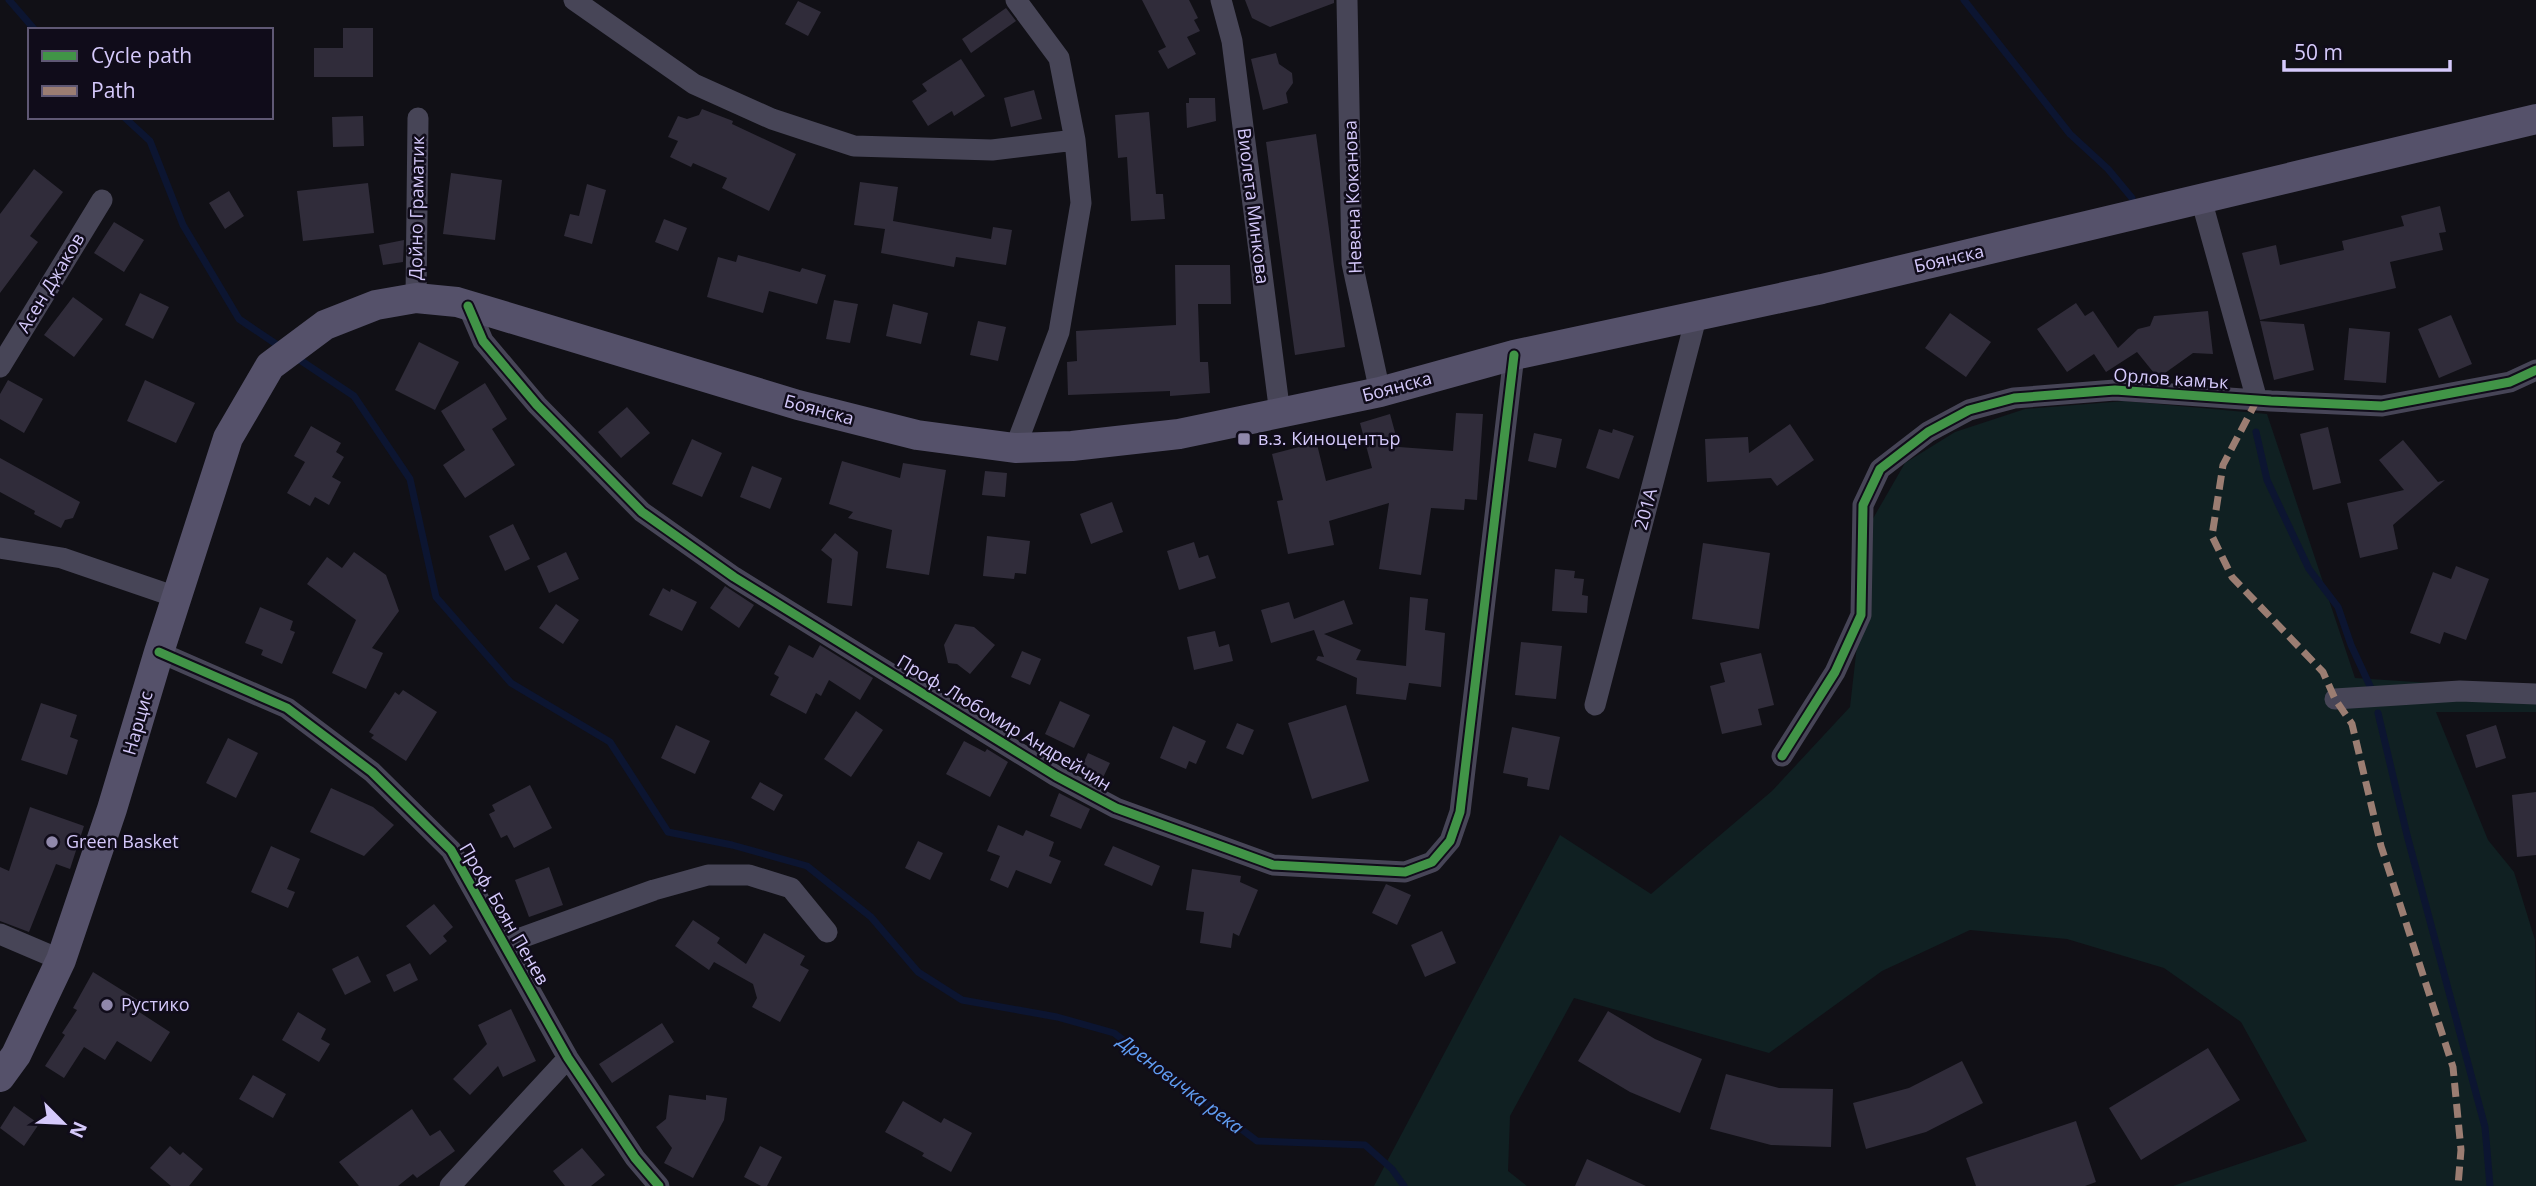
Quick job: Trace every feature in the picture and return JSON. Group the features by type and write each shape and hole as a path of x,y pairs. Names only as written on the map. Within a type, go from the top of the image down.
{"main road":[{"name":"Боянска","path":"270,366 325,325 376,305 415,298 468,306 798,405 917,435 1015,448 1072,446 1179,434 1380,392 1514,355 1822,289 2536,119"},
{"name":"Нарцис","path":"0,1077 16,1055 61,960 112,809 176,597 228,438 270,366"}],"street":[{"path":"574,0 694,84 772,119 854,146 992,150 1076,140"},
{"path":"1015,448 1059,332 1081,204 1076,140 1059,58 1016,0"},
{"name":"Виолета Минкова","path":"1221,0 1232,41 1280,414"},
{"name":"Невена Коканова","path":"1348,0 1352,263 1380,392"},
{"name":"Дойно Граматик","path":"415,298 418,118"},
{"path":"2201,199 2257,400"},
{"name":"Асен Джаков","path":"0,367 102,200"},
{"name":"Проф. Любомир Андрейчин","path":"468,306 483,341 537,405 642,512 734,577 1056,776 1116,808 1273,865 1405,872 1432,862 1450,841 1460,812 1514,355"},
{"name":"201А","path":"1595,705 1698,314"},
{"name":"Орлов камък","path":"1782,756 1835,672 1861,615 1863,505 1880,468 1928,432 1969,410 2014,398 2115,390 2382,406 2510,382 2536,370"},
{"path":"0,548 62,558 176,597"},
{"name":"Проф. Боян Пенев","path":"159,652 286,708 372,772 451,850 568,1058 635,1157 659,1186"},
{"path":"2335,699 2460,691 2536,694"},
{"path":"504,944 653,890 708,875 749,875 790,888 827,932"},
{"path":"0,934 61,960"},
{"path":"450,1186 568,1058"}],"shaded area":[{"path":"2125,401 2267,414 2355,678 2536,690 2536,712 2436,712 2488,840 2514,872 2535,940 2536,1186 2173,1186 2307,1141 2241,1022 2164,968 2067,939 1970,930 1882,971 1769,1053 1574,998 1510,1116 1508,1171 1527,1186 1374,1186 1560,835 1651,894 1772,791 1850,707 1871,522 1905,463 1955,432 2025,409"}],"building":[{"path":"1142,0 1189,0 1198,18 1194,20 1200,31 1187,37 1196,54 1168,69 1158,51 1166,47"},
{"path":"1245,0 1334,0 1334,3 1270,27 1252,18"},
{"path":"798,1 821,12 808,36 785,24"},
{"path":"1006,8 1016,21 971,53 962,39"},
{"path":"343,28 373,28 373,77 314,77 314,48 343,48"},
{"path":"1276,53 1279,64 1292,73 1293,83 1286,93 1288,103 1263,110 1251,59"},
{"path":"961,59 985,96 954,116 952,111 928,126 912,101 927,91 922,84"},
{"path":"1034,90 1042,119 1011,127 1004,98"},
{"path":"1189,98 1215,98 1216,121 1187,128 1186,103 1189,103"},
{"path":"702,109 733,121 732,124 796,154 769,211 722,188 727,178 693,163 691,167 670,157 678,141 668,137 678,116 687,119 699,115"},
{"path":"1149,112 1156,194 1163,194 1165,219 1131,221 1127,157 1118,158 1115,115"},
{"path":"363,116 364,146 333,147 332,117"},
{"path":"1316,134 1345,347 1295,355 1266,142"},
{"path":"34,169 63,192 30,236 38,242 0,293 0,214"},
{"path":"451,173 502,180 495,240 443,234"},
{"path":"860,182 898,187 893,221 991,239 993,227 1012,230 1006,265 956,257 954,267 881,253 885,229 854,225"},
{"path":"368,183 374,233 303,241 297,191"},
{"path":"587,184 606,190 592,244 564,236 570,214 579,216"},
{"path":"229,191 244,216 225,229 209,203"},
{"path":"2440,206 2446,232 2439,233 2443,250 2390,262 2396,288 2260,320 2242,253 2276,245 2280,265 2344,250 2342,241 2404,226 2401,216"},
{"path":"664,219 687,228 678,251 655,242"},
{"path":"114,222 144,240 124,272 94,253"},
{"path":"404,240 403,262 383,265 379,245"},
{"path":"738,255 800,272 802,268 826,275 817,304 769,291 763,313 707,297 718,257 736,262"},
{"path":"1175,265 1230,265 1231,304 1198,304 1200,362 1208,362 1210,393 1170,396 1170,391 1068,395 1067,362 1077,361 1076,331 1176,325"},
{"path":"140,293 169,307 153,339 125,325"},
{"path":"73,297 103,319 74,357 44,335"},
{"path":"834,300 858,304 850,343 826,339"},
{"path":"2076,303 2085,316 2093,311 2118,348 2138,329 2150,326 2154,316 2208,311 2213,354 2193,353 2158,378 2137,352 2106,372 2094,354 2067,372 2037,329"},
{"path":"893,304 928,313 921,344 886,336"},
{"path":"1950,313 1991,342 1966,377 1925,348"},
{"path":"2451,315 2472,364 2439,378 2418,329"},
{"path":"978,321 1006,327 998,361 970,355"},
{"path":"2260,321 2304,324 2314,370 2274,380"},
{"path":"2349,328 2390,332 2386,383 2344,380"},
{"path":"419,342 459,362 435,410 395,390"},
{"path":"8,380 43,399 24,433 0,419 0,394"},
{"path":"145,380 195,403 176,443 127,421"},
{"path":"485,383 507,419 492,429 515,465 465,498 443,465 465,450 441,411"},
{"path":"627,407 650,433 621,458 598,432"},
{"path":"1456,413 1483,414 1477,500 1465,499 1464,510 1431,508 1421,575 1379,569 1389,503 1329,521 1334,545 1288,554 1277,501 1283,500 1272,454 1299,447 1297,436 1314,432 1326,481 1372,468 1360,423 1390,414 1399,447 1453,451"},
{"path":"1790,424 1814,460 1777,486 1771,478 1707,482 1705,439 1748,437 1749,453"},
{"path":"311,426 341,443 336,452 344,457 332,477 341,482 329,505 315,497 310,506 287,493 305,462 294,456"},
{"path":"2328,427 2341,483 2313,490 2300,434"},
{"path":"1599,429 1612,433 1613,429 1634,436 1619,479 1586,468"},
{"path":"1534,433 1562,439 1556,468 1528,461"},
{"path":"692,439 722,453 702,497 672,484"},
{"path":"2403,440 2438,482 2445,480 2393,525 2398,549 2360,558 2347,503 2404,490 2379,460"},
{"path":"0,458 80,502 73,518 65,520 61,528 0,492"},
{"path":"842,461 900,478 903,463 946,470 929,575 886,568 892,530 848,518 853,512 829,504"},
{"path":"752,466 782,478 770,509 740,497"},
{"path":"985,471 1007,473 1005,497 982,495"},
{"path":"1112,502 1123,532 1091,544 1080,514"},
{"path":"513,524 530,559 505,571 489,536"},
{"path":"835,533 858,552 852,606 827,603 832,559 821,550"},
{"path":"987,536 1030,541 1026,574 1015,573 1014,579 983,576"},
{"path":"1194,542 1199,558 1208,555 1216,578 1179,590 1167,551"},
{"path":"1703,543 1770,553 1759,629 1692,619"},
{"path":"354,552 386,575 399,611 372,648 383,653 366,689 332,673 356,620 307,584 327,557 342,568"},
{"path":"566,552 579,579 549,593 537,566"},
{"path":"2456,566 2489,579 2466,640 2444,632 2440,644 2410,633 2433,572 2451,579"},
{"path":"1555,569 1575,571 1574,578 1584,579 1582,595 1588,596 1587,613 1552,611"},
{"path":"725,586 754,605 739,628 710,608"},
{"path":"663,588 670,592 671,589 697,602 682,631 649,615"},
{"path":"1410,597 1428,599 1425,630 1445,633 1441,687 1409,683 1406,700 1356,694 1357,678 1316,660 1318,656 1324,657 1314,630 1271,643 1261,610 1289,602 1294,619 1344,600 1353,624 1324,634 1361,650 1356,660 1406,666"},
{"path":"556,604 579,620 563,644 539,628"},
{"path":"260,607 293,621 290,630 295,632 282,664 261,655 263,650 245,643"},
{"path":"955,624 974,627 995,645 970,674 957,664 948,663 944,645"},
{"path":"1215,631 1219,647 1229,644 1233,661 1194,670 1187,637"},
{"path":"1521,642 1562,646 1556,699 1515,695"},
{"path":"789,645 813,658 820,645 873,678 860,700 829,680 821,696 816,693 806,714 770,695 779,677 774,674"},
{"path":"1022,651 1041,659 1030,685 1011,677"},
{"path":"1761,653 1774,705 1758,709 1762,725 1722,734 1710,686 1725,682 1720,663"},
{"path":"403,690 437,712 406,761 371,738 374,735 369,732 395,692 399,695"},
{"path":"1060,701 1090,715 1074,748 1045,734"},
{"path":"41,703 77,715 70,737 78,740 67,775 21,760"},
{"path":"1346,705 1369,781 1312,799 1288,723"},
{"path":"856,711 883,730 851,777 824,759"},
{"path":"1237,723 1254,730 1243,755 1226,748"},
{"path":"676,725 710,741 695,774 661,758"},
{"path":"2496,725 2506,758 2476,768 2466,735"},
{"path":"1173,726 1206,741 1196,764 1189,761 1186,769 1160,758"},
{"path":"1512,727 1560,737 1549,790 1527,786 1528,778 1503,773"},
{"path":"228,738 258,753 236,798 206,783"},
{"path":"964,741 985,752 987,749 1008,762 990,797 946,774"},
{"path":"1088,753 1110,763 1100,784 1079,773"},
{"path":"760,782 783,795 774,811 751,798"},
{"path":"530,785 552,828 514,848 507,835 501,838 489,814 495,811 492,805"},
{"path":"331,788 373,807 394,825 364,856 310,832"},
{"path":"2536,792 2536,855 2517,857 2512,795"},
{"path":"1059,793 1090,809 1081,829 1050,816"},
{"path":"30,807 84,826 70,869 56,864 29,932 0,921 0,867 9,871"},
{"path":"998,825 1023,836 1026,830 1054,842 1049,856 1061,861 1051,884 1016,870 1008,888 990,880 1000,856 987,851"},
{"path":"918,841 943,853 930,880 905,868"},
{"path":"271,846 300,859 287,889 295,892 288,908 251,892"},
{"path":"1113,846 1160,866 1152,886 1104,865"},
{"path":"549,867 563,905 529,917 515,880"},
{"path":"1192,869 1241,876 1240,882 1258,890 1239,936 1233,933 1231,948 1200,943 1204,912 1186,910"},
{"path":"1386,884 1411,895 1397,925 1372,913"},
{"path":"434,904 453,927 443,936 447,941 430,955 406,926"},
{"path":"693,920 720,938 717,943 746,964 764,933 805,956 800,965 809,970 780,1022 752,1007 757,998 753,984 714,962 709,970 675,946"},
{"path":"1442,931 1456,963 1425,977 1411,945"},
{"path":"358,956 371,982 345,995 332,969"},
{"path":"410,963 418,980 394,992 386,975"},
{"path":"93,972 141,1002 136,1010 170,1032 151,1062 117,1041 105,1060 84,1047 64,1078 45,1066 65,1035 62,1033 77,1010 73,1008"},
{"path":"511,1009 536,1061 503,1077 498,1066 470,1095 453,1079 487,1044 478,1025"},
{"path":"1608,1011 1655,1039 1702,1059 1680,1113 1630,1092 1578,1061"},
{"path":"298,1012 326,1029 321,1039 330,1044 319,1062 282,1040"},
{"path":"662,1023 674,1042 612,1083 599,1064"},
{"path":"2208,1048 2240,1100 2141,1160 2109,1108"},
{"path":"1962,1061 1983,1103 1926,1132 1866,1149 1853,1103 1909,1088"},
{"path":"1726,1074 1779,1088 1833,1089 1831,1147 1771,1145 1710,1129"},
{"path":"253,1075 286,1094 273,1118 239,1099"},
{"path":"669,1095 706,1100 706,1095 727,1098 724,1120 693,1178 664,1163 672,1148 656,1127 666,1119"},
{"path":"903,1101 941,1123 944,1118 972,1133 951,1172 922,1156 924,1153 885,1132"},
{"path":"14,1106 39,1124 24,1146 0,1128"},
{"path":"412,1109 430,1136 440,1130 455,1151 417,1178 413,1174 398,1186 359,1186 339,1162"},
{"path":"2076,1121 2096,1182 2085,1186 1976,1186 1966,1158"},
{"path":"170,1146 180,1155 183,1152 203,1169 189,1186 171,1186 150,1168"},
{"path":"760,1146 782,1157 767,1186 761,1186 744,1177"},
{"path":"582,1148 605,1175 591,1186 565,1186 553,1171"},
{"path":"1587,1159 1646,1186 1575,1186"}],"waterway":[{"name":"Дреновичка река","path":"9,0 33,28"},
{"path":"1964,0 2070,134 2108,169 2132,198"},
{"name":"Дреновичка река","path":"126,119 150,141 183,225 239,319 282,348"},
{"name":"Дреновичка река","path":"294,356 354,396 410,479 436,597 511,683 610,742 668,832 732,845 807,866 871,917 918,972 962,1000 1057,1017 1114,1033 1257,1141 1365,1145 1392,1169 1404,1186"},
{"path":"2256,432 2267,480 2309,569 2338,607 2351,645 2370,686"},
{"path":"2378,713 2407,835 2485,1127 2490,1186"}],"marked path":[{"path":"2257,400 2223,465 2212,536 2232,577 2323,672 2335,699 2352,724 2381,846 2453,1067 2461,1150 2458,1186"}],"cycle path":[{"path":"468,306 483,341 537,405 642,512 734,577 1056,776 1116,808 1273,865 1405,872 1432,862 1450,841 1460,812 1514,355"},
{"path":"1782,756 1835,672 1861,615 1863,505 1880,469 1928,432 1969,410 2014,398 2115,390 2382,406 2510,382 2536,370"},
{"path":"159,652 287,708 372,772 451,850 568,1058 635,1158 659,1186"}],"place":[{"name":"в.з. Киноцентър","path":"1244,439"},
{"name":"Green Basket","path":"52,842"},
{"name":"Рустико","path":"107,1005"}]}
